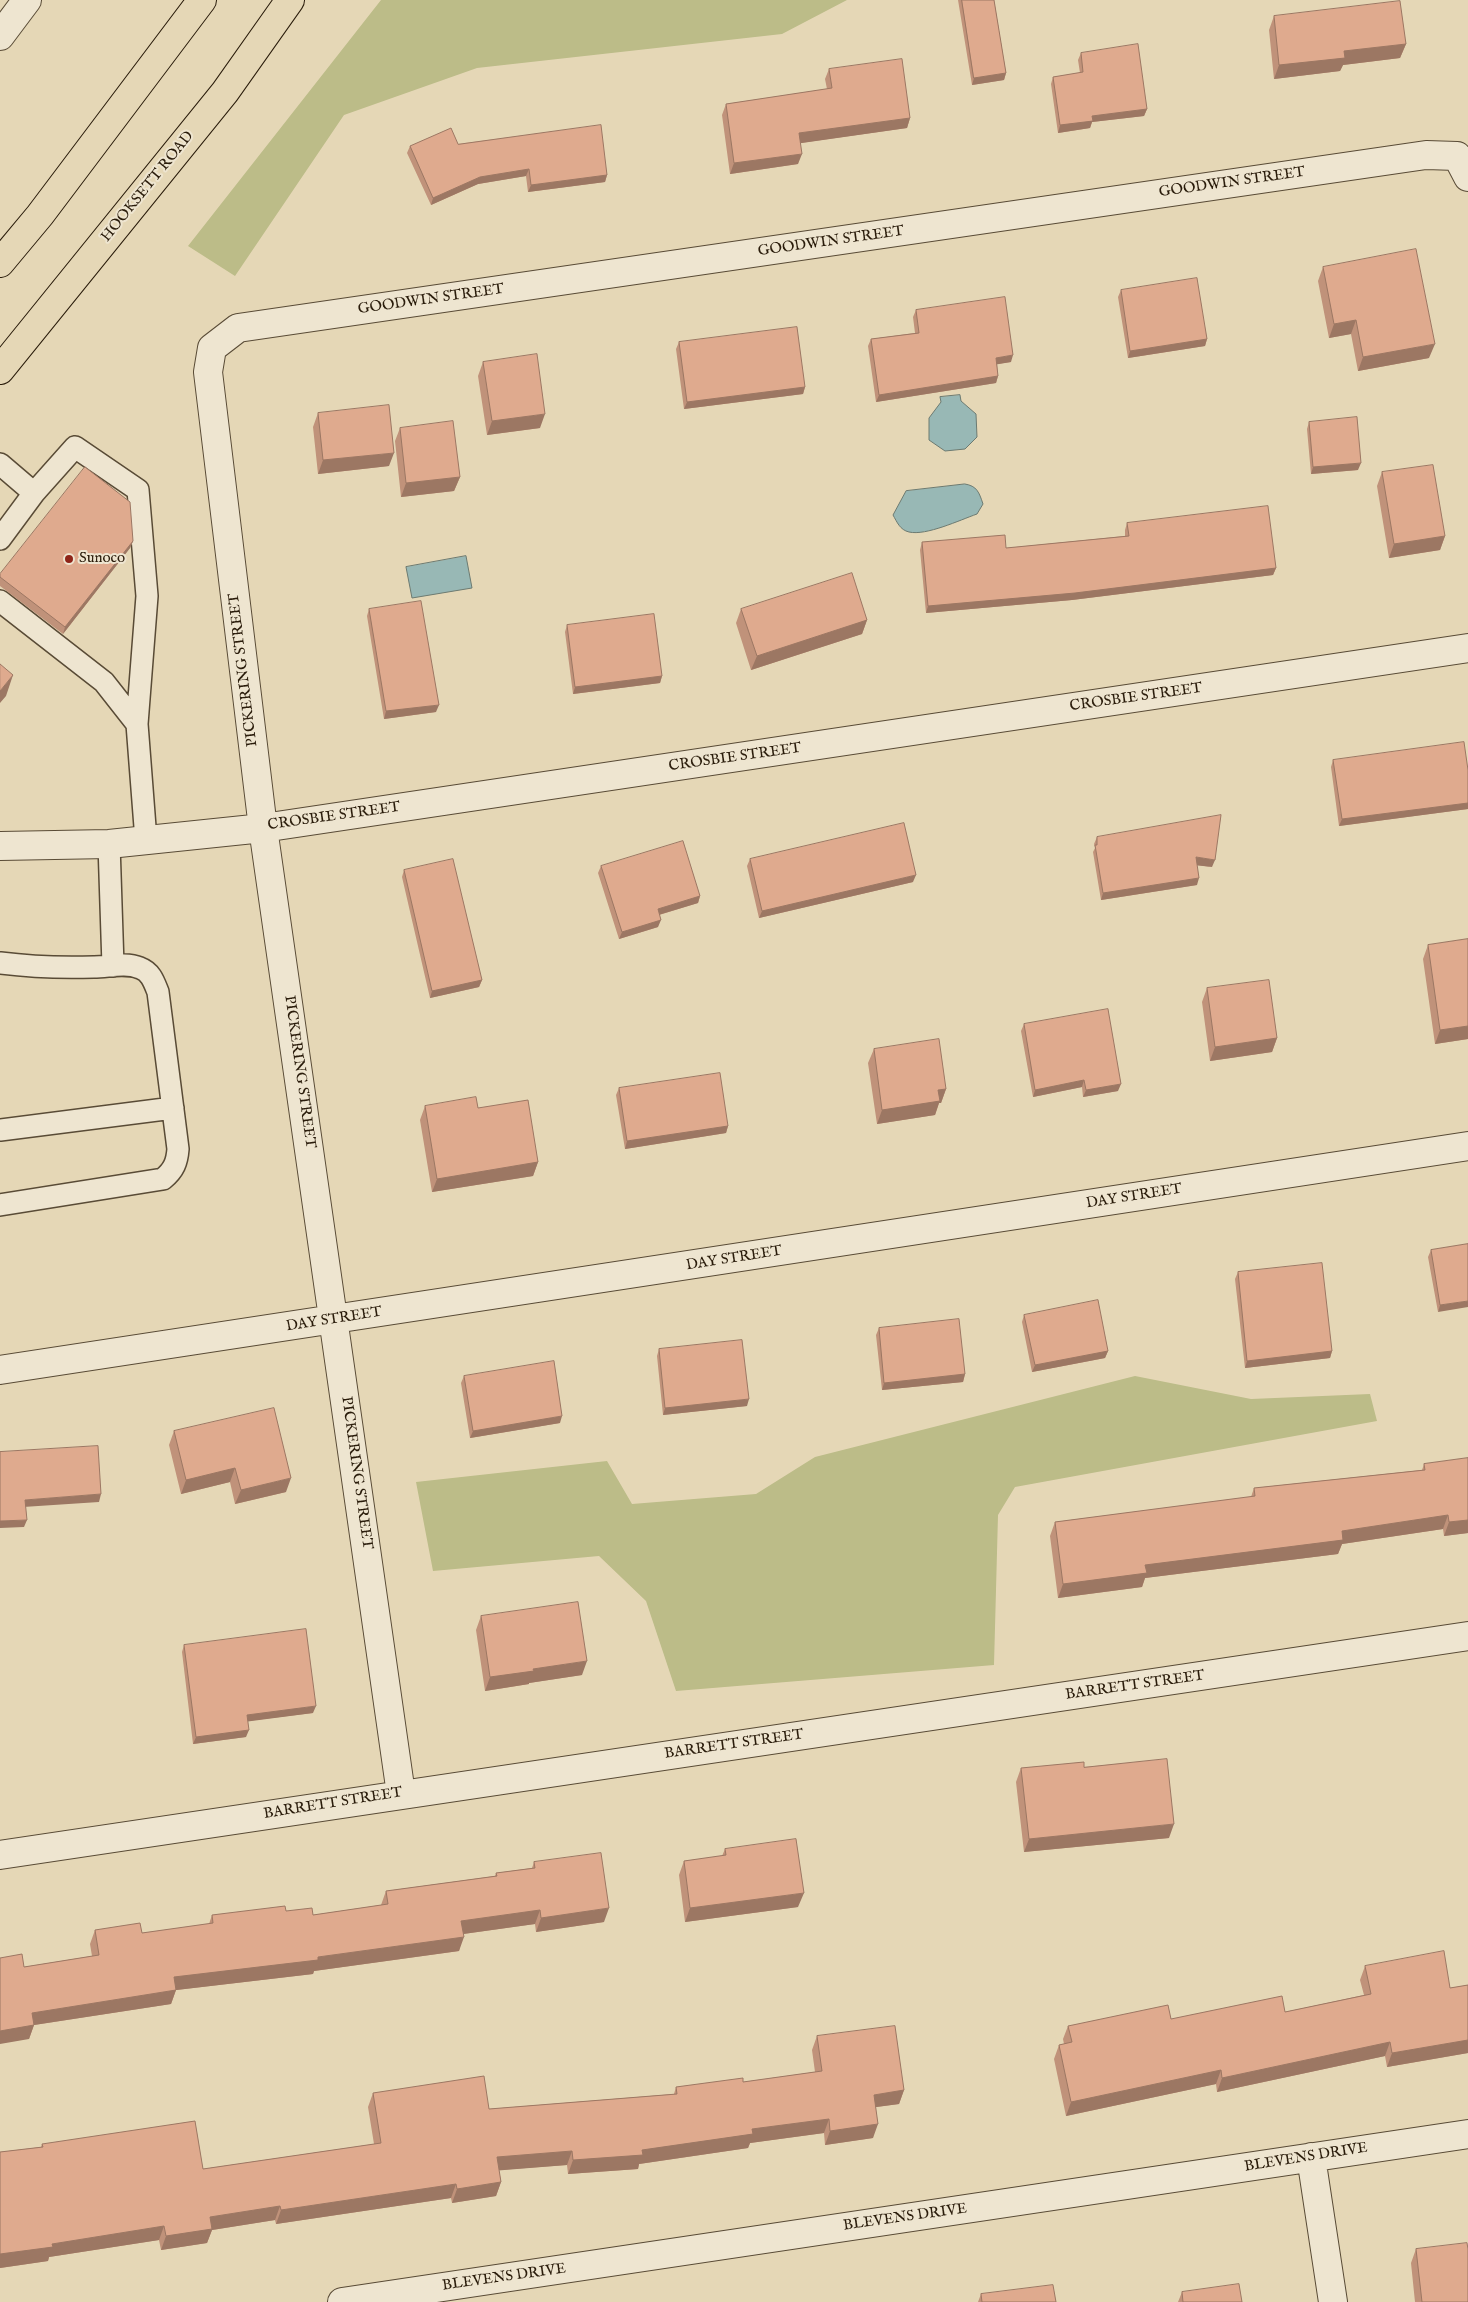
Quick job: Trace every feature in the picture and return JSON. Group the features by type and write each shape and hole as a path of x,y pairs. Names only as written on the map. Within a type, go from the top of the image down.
{"main road":[{"path":"0,263 40,214 202,0"},
{"name":"HOOKSETT ROAD","path":"0,370 226,92 290,0"}],"street":[{"path":"0,36 27,0"},
{"name":"GOODWIN STREET","path":"212,348 238,328 1426,155 1463,167"},
{"name":"PICKERING STREET","path":"212,348 208,372 264,828 401,1794"},
{"name":"CROSBIE STREET","path":"0,846 109,844 264,828 1468,648"},
{"name":"DAY STREET","path":"0,1370 1468,1146"},
{"name":"BARRETT STREET","path":"0,1855 1468,1636"},
{"name":"BLEVENS DRIVE","path":"342,2302 1468,2134"},
{"path":"1311,2157 1333,2302"}],"lane":[{"path":"0,539 34,493 75,447 138,490 147,596 137,724 146,840"},
{"path":"0,464 34,493"},
{"path":"0,602 104,682 137,724"},
{"path":"109,844 112,966"},
{"path":"0,963 53,967 127,964 142,968 151,975 158,992 178,1148 177,1160 172,1172 163,1179 0,1205"},
{"path":"0,1130 173,1108"}],"green space":[{"path":"381,0 847,0 782,34 477,68 344,115 235,276 188,246"},
{"path":"1135,1376 1251,1399 1370,1394 1377,1421 1015,1487 998,1515 994,1665 676,1691 646,1601 599,1556 433,1571 416,1482 607,1461 632,1504 756,1494 815,1457"}],"water":[{"path":"960,395 961,401 976,414 977,437 965,449 945,451 929,440 929,418 941,402 940,397"},
{"path":"965,484 975,488 980,496 983,504 977,514 943,527 916,533 903,529 893,515 906,491"},
{"path":"466,556 472,588 412,598 406,567"}],"building":[{"path":"962,0 994,0 1006,73 974,78"},
{"path":"1400,1 1406,44 1344,51 1345,58 1279,65 1274,16"},
{"path":"1138,44 1147,109 1092,116 1093,121 1060,125 1053,77 1083,72 1081,53"},
{"path":"902,59 910,118 799,133 802,154 734,163 726,104 832,88 829,69"},
{"path":"601,125 607,175 531,185 529,169 480,177 433,198 410,146 451,128 458,144"},
{"path":"1416,249 1435,344 1363,357 1356,320 1334,324 1323,267"},
{"path":"1197,278 1207,339 1130,351 1121,290"},
{"path":"1005,297 1013,355 996,358 998,376 879,395 871,339 919,333 916,310"},
{"path":"797,327 805,387 687,402 679,342"},
{"path":"537,354 545,414 492,421 483,362"},
{"path":"389,405 394,453 323,460 318,413"},
{"path":"1357,417 1361,463 1313,467 1309,422"},
{"path":"453,421 460,477 406,483 400,428"},
{"path":"1433,465 1445,536 1394,544 1382,472"},
{"name":"Sunoco","path":"85,467 130,502 133,541 65,627 0,577 0,574"},
{"path":"1268,506 1276,568 1075,593 928,606 922,542 1005,535 1006,548 1129,536 1127,523"},
{"path":"852,573 867,620 757,656 741,609"},
{"path":"421,601 439,705 386,711 369,609"},
{"path":"654,614 662,676 575,687 567,625"},
{"path":"0,664 13,675 0,691"},
{"path":"1464,742 1468,770 1468,803 1342,819 1333,760"},
{"path":"1221,815 1215,860 1196,857 1199,878 1103,893 1095,845 1097,845 1097,837"},
{"path":"904,823 916,875 762,911 750,859"},
{"path":"683,841 700,896 658,909 661,920 622,932 601,866"},
{"path":"453,859 482,980 432,991 404,870"},
{"path":"1468,939 1468,1026 1440,1030 1428,945"},
{"path":"1269,980 1277,1038 1215,1047 1207,988"},
{"path":"1108,1009 1121,1084 1086,1090 1084,1080 1035,1090 1024,1024"},
{"path":"939,1039 946,1089 938,1090 940,1101 882,1110 874,1049"},
{"path":"720,1073 728,1126 627,1141 619,1088"},
{"path":"476,1097 478,1108 528,1100 538,1162 437,1179 425,1106"},
{"path":"1468,1244 1468,1301 1440,1305 1431,1250"},
{"path":"1322,1263 1332,1351 1247,1361 1238,1272"},
{"path":"1098,1300 1108,1351 1035,1365 1024,1315"},
{"path":"959,1319 965,1374 884,1383 879,1328"},
{"path":"742,1340 749,1399 665,1408 659,1349"},
{"path":"554,1361 562,1416 473,1431 464,1376"},
{"path":"274,1408 291,1478 241,1490 235,1468 186,1480 174,1431"},
{"path":"98,1446 101,1494 25,1500 27,1520 0,1521 0,1452"},
{"path":"1468,1458 1468,1520 1449,1522 1448,1515 1342,1531 1343,1540 1145,1565 1147,1573 1063,1584 1055,1522 1255,1496 1254,1488 1425,1470 1424,1464"},
{"path":"578,1602 587,1661 490,1677 481,1616"},
{"path":"306,1629 316,1706 247,1715 249,1730 196,1737 184,1645"},
{"path":"1167,1759 1174,1824 1029,1839 1021,1768 1084,1762 1084,1767"},
{"path":"796,1839 804,1893 690,1908 684,1861 726,1855 725,1849"},
{"path":"601,1853 609,1908 541,1918 540,1910 461,1921 464,1937 318,1957 318,1960 174,1977 176,1990 32,2013 34,2025 0,2031 0,1958 22,1954 24,1967 99,1955 95,1930 140,1923 142,1933 213,1923 212,1915 285,1906 286,1911 312,1908 313,1915 388,1904 386,1891 497,1876 496,1873 535,1868 534,1862"},
{"path":"1444,1951 1450,1988 1468,1985 1468,2040 1392,2053 1390,2042 1222,2078 1221,2070 1071,2102 1059,2045 1072,2042 1068,2026 1168,2005 1171,2019 1282,1996 1285,2012 1371,1994 1365,1966"},
{"path":"895,2026 904,2090 874,2095 878,2124 830,2131 829,2119 752,2129 753,2134 642,2150 643,2155 573,2160 572,2151 497,2157 501,2182 457,2189 456,2184 281,2210 280,2206 210,2217 212,2229 166,2236 164,2226 52,2244 53,2247 0,2254 0,2152 43,2147 42,2144 195,2121 203,2169 381,2143 373,2093 484,2076 489,2109 677,2094 676,2087 743,2078 743,2082 822,2071 817,2036"},
{"path":"1467,2243 1468,2302 1422,2302 1416,2249"},
{"path":"1239,2284 1242,2302 1183,2302 1182,2292"},
{"path":"1053,2285 1056,2302 982,2302 981,2294"}],"place":[{"name":"Sunoco","path":"69,559"}]}
